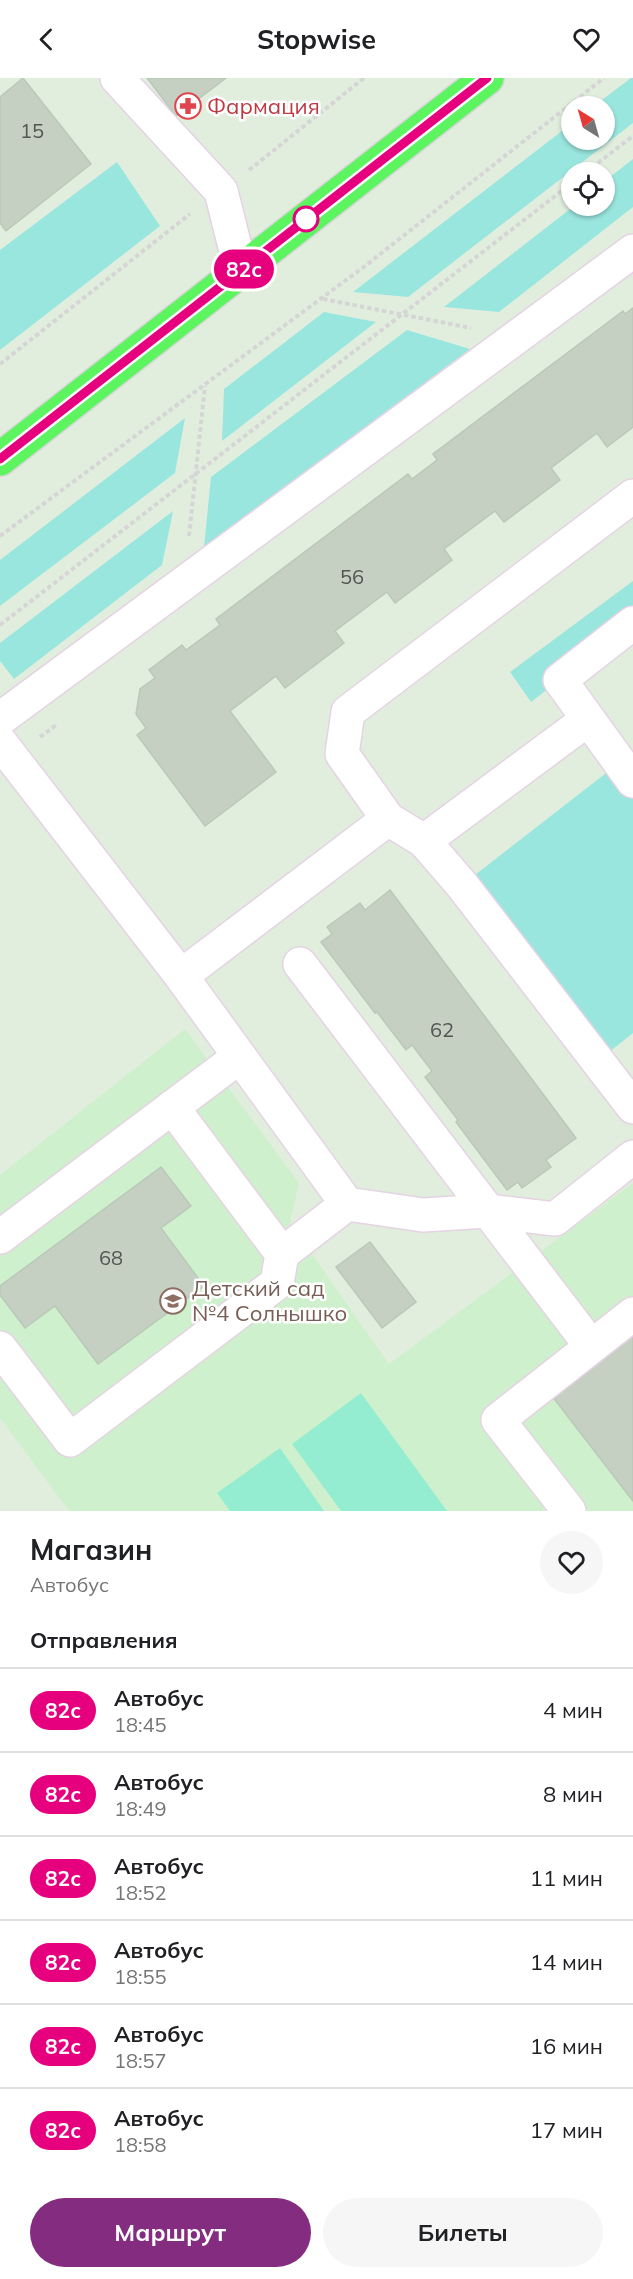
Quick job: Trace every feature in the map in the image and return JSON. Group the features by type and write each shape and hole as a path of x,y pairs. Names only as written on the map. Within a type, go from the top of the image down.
{"main road":[{"path":"0,459 487,78"}],"lane":[{"path":"117,78 221,191 241,271"},
{"path":"0,719 633,251"},
{"path":"633,496 348,712 342,754 388,819 424,841 462,885 633,1107"},
{"path":"633,623 560,680 633,782"},
{"path":"424,841 587,720"},
{"path":"0,742 181,976 347,1204 423,1215 487,1211 555,1219 633,1157"},
{"path":"181,976 388,819"},
{"path":"300,964 591,1346"},
{"path":"0,1236 239,1057"},
{"path":"172,1107 282,1254"},
{"path":"0,1348 70,1440 277,1282 282,1254 347,1204"},
{"path":"569,1511 498,1420 633,1314"}],"path":[{"path":"0,364 364,78"},
{"path":"0,536 322,299 604,78"},
{"path":"599,162 633,136"},
{"path":"0,625 561,192"},
{"path":"322,299 516,338"},
{"path":"183,584 206,385"}],"shaded area":[{"path":"633,78 633,123 615,137 615,96 607,96"},
{"path":"561,132 561,150 598,150 583,162 561,162 561,179 408,297 353,292"},
{"path":"633,159 633,207 499,312 444,307 561,216 615,216 615,173"},
{"path":"117,162 160,226 0,350 0,250"},
{"path":"324,312 376,322 222,441 224,389"},
{"path":"407,330 470,349 204,547 211,477"},
{"path":"185,418 175,473 0,606 0,560"},
{"path":"173,511 162,565 14,679 0,661 0,643"},
{"path":"633,581 633,623 531,702 510,672"},
{"path":"619,763 633,781 633,1033 598,1061 462,885"},
{"name":"Детский сад №4 Солнышко","path":"185,1029 299,1183 290,1223 389,1364 633,1183 633,1511 69,1511 0,1418 0,1175"},
{"path":"361,1393 447,1511 341,1511 292,1444"},
{"path":"280,1448 324,1511 230,1511 217,1493"}],"building":[{"path":"23,78 91,164 6,231 0,223 0,97"},
{"path":"147,78 226,78 176,116"},
{"path":"633,308 633,427 607,447 597,433 551,468 560,480 504,522 495,511 444,549 452,560 395,603 387,592 335,631 344,643 285,688 276,676 230,711 276,772 205,826 137,735 146,728 136,714 140,689 155,678 149,670 182,645 186,650 220,625 216,619 408,474 412,479 437,460 433,454 623,311 625,314"},
{"path":"390,890 576,1138 546,1160 551,1167 522,1188 518,1182 507,1190 425,1077 432,1071 412,1045 406,1050 321,942 332,934 327,927 360,903 365,910"},
{"path":"161,1167 191,1206 161,1228 204,1286 98,1364 55,1306 25,1328 0,1295 0,1286"},
{"path":"370,1242 416,1302 382,1328 336,1267"},
{"path":"633,1325 633,1501 548,1391"}],"bus line":[{"name":"82с","path":"0,459 487,78"}],"place":[{"name":"Фармация","path":"188,106"},
{"name":"Детский сад №4 Солнышко","path":"173,1301"}]}
